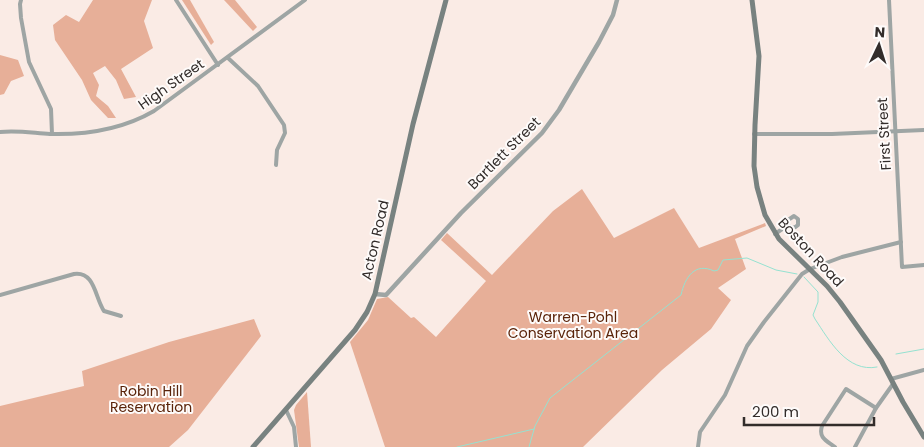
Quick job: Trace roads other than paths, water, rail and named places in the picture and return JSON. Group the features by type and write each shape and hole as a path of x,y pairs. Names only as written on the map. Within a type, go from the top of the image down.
{"main road":[{"name":"Acton Road","path":"253,447 355,330 375,294 416,114 446,0"},
{"name":"Boston Road","path":"752,0 755,11 759,56 754,166 757,187 765,216 775,234 840,302 881,360 924,437"}],"street":[{"path":"21,0 20,18 29,62 51,108 52,134"},
{"path":"176,0 218,65"},
{"name":"High Street","path":"0,132 15,131 52,134 98,130 131,123 154,111 228,58 298,2 305,0"},
{"name":"Bartlett Street","path":"375,294 386,295 461,212 542,133 559,110 595,49 613,15 617,0"},
{"name":"First Street","path":"888,0 902,267 924,265"},
{"path":"228,58 258,86 284,125 285,134 277,150 276,165"},
{"path":"754,134 832,134 924,130"},
{"path":"775,234 788,225"},
{"path":"698,447 700,432 725,395 754,334 802,274 810,269 842,258 900,242"},
{"path":"0,295 74,274 80,274 89,278 104,311 121,316"},
{"path":"855,447 892,382 924,370"},
{"path":"835,447 823,438 820,431 846,389 876,408"},
{"path":"286,410 292,421 296,447"}],"waterway":[{"path":"529,447 535,426 550,398 681,295 685,282 696,270 701,268 714,271 718,270 723,260 747,258 776,270 797,274"},
{"path":"804,277 818,292 818,302 813,315 833,345 848,360 857,365 866,368 877,367"},
{"path":"896,354 924,349"},
{"path":"457,447 534,429"}],"park label":[{"name":"Warren-Pohl Conservation Area","path":"573,326"},
{"name":"Robin Hill Reservation","path":"151,400"}]}
